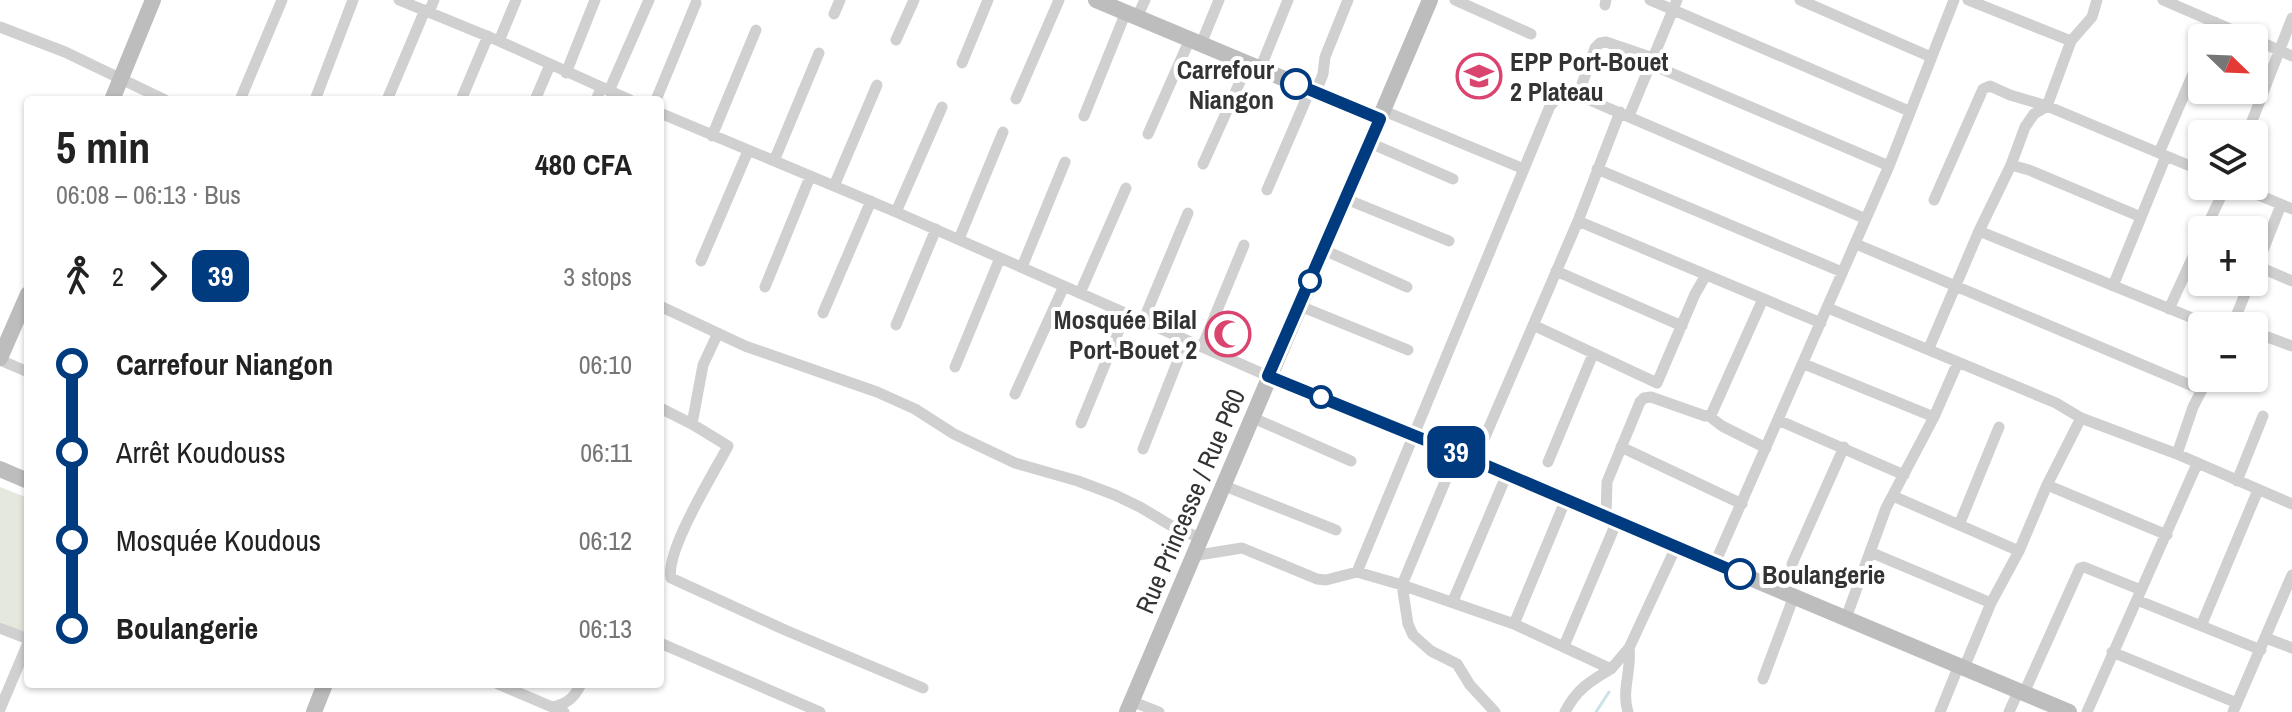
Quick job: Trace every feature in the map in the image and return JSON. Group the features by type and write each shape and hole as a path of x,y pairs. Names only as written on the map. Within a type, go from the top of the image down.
{"street":[{"path":"114,96 153,0"},
{"path":"242,96 282,0"},
{"path":"317,96 353,0"},
{"path":"399,0 430,7 620,96"},
{"path":"463,96 516,0"},
{"path":"566,73 595,0"},
{"path":"600,96 649,0"},
{"path":"834,14 840,0"},
{"path":"896,40 914,0"},
{"path":"962,63 988,0"},
{"path":"1016,99 1059,0"},
{"path":"1096,0 1313,91 1524,169"},
{"path":"1084,116 1131,15 1145,0"},
{"path":"1148,134 1219,0"},
{"path":"1203,164 1288,0"},
{"path":"1267,190 1323,74 1325,57 1348,0"},
{"name":"Rue Princesse / Rue P60","path":"1129,707 1430,0"},
{"path":"1455,0 1531,34"},
{"path":"1650,0 1675,5 1909,111"},
{"path":"1800,0 1931,57"},
{"path":"1968,0 2071,41"},
{"path":"1929,348 2025,127 2034,114 2047,106 2071,41 2092,17 2097,0"},
{"path":"2163,0 2219,24"},
{"path":"1715,563 1889,166 1951,1"},
{"path":"658,96 696,3"},
{"path":"1475,460 1578,221 1597,169 1675,5"},
{"path":"389,96 430,7"},
{"path":"2253,120 2292,18"},
{"path":"0,27 65,52 157,96"},
{"path":"712,136 756,30"},
{"path":"1578,95 1595,48 1606,42 1889,166"},
{"path":"2268,46 2292,56"},
{"path":"774,161 819,53"},
{"path":"537,96 550,65"},
{"path":"834,186 877,85"},
{"path":"1934,200 1983,89 1990,86 2047,106 2188,165"},
{"path":"2113,286 2188,90"},
{"path":"1357,572 1553,100 1561,94 1578,95 1866,219"},
{"path":"896,212 942,107"},
{"path":"664,115 936,229 1268,376 1475,460 2069,712"},
{"path":"959,239 1003,132"},
{"path":"1370,143 1453,179"},
{"path":"701,261 748,151"},
{"path":"1022,267 1065,162"},
{"path":"2011,165 2141,217"},
{"path":"1597,169 1842,272"},
{"path":"765,287 810,177"},
{"path":"1080,293 1126,188"},
{"path":"1346,199 1449,241"},
{"path":"823,313 871,201"},
{"path":"2268,244 2286,207"},
{"path":"1143,321 1188,213"},
{"path":"1578,221 1821,323"},
{"path":"896,325 936,229"},
{"path":"1979,231 2188,317"},
{"path":"1856,244 2188,384"},
{"path":"1202,347 1244,245"},
{"path":"1324,250 1407,287"},
{"path":"955,367 1000,258"},
{"path":"2169,309 2188,268"},
{"path":"1556,271 1682,326"},
{"path":"2268,273 2292,281"},
{"path":"1651,397 1706,275"},
{"path":"1015,394 1064,286"},
{"path":"1709,416 1763,299"},
{"path":"24,303 0,359 24,370"},
{"path":"1300,306 1408,350"},
{"path":"664,308 745,346 877,392 1015,463 1115,495 1200,538"},
{"path":"1828,308 2056,403 2081,418 2177,454 2292,504"},
{"path":"1081,423 1126,313"},
{"path":"1533,325 1657,383"},
{"path":"692,424 703,365 718,333"},
{"path":"2268,337 2292,346"},
{"path":"1143,449 1186,340"},
{"path":"1548,462 1593,354"},
{"path":"1846,618 1886,508 1934,417 1958,362"},
{"path":"1804,364 1934,417"},
{"path":"2177,454 2201,392"},
{"path":"1564,646 1611,519 1605,497 1607,482 1644,398 1651,397 1709,416 1766,448"},
{"path":"664,410 728,446 680,539 669,573 671,578 923,688"},
{"path":"2237,481 2263,416"},
{"path":"1251,417 1351,461"},
{"path":"1940,712 2081,418"},
{"path":"1778,420 1904,475"},
{"path":"1959,525 1999,427"},
{"path":"1621,447 1742,504"},
{"path":"1792,564 1844,447"},
{"path":"1457,453 1402,585 1408,624 1413,635 1431,651 1457,664 1470,685 1495,712"},
{"path":"2087,712 2197,464"},
{"path":"0,469 24,479"},
{"path":"1453,601 1507,474"},
{"path":"1222,485 1336,530"},
{"path":"2047,485 2167,535"},
{"path":"2201,626 2258,490"},
{"path":"1893,496 2019,551"},
{"path":"1514,624 1566,499"},
{"path":"1565,712 1584,685 1611,669 1629,648 1676,547"},
{"path":"1192,556 1242,548 1317,579 1326,580 1357,572 1453,601 1514,624 1611,669"},
{"path":"1870,552 1991,603"},
{"path":"2009,712 2080,568 2084,567 2201,626 2263,644 2292,648"},
{"path":"2112,652 2235,708 2291,580"},
{"path":"1763,679 1794,596"},
{"path":"0,628 24,639"},
{"path":"664,645 819,712"},
{"path":"1628,712 1625,686 1631,659 1629,648"},
{"path":"0,709 24,651"},
{"path":"314,712 323,688"},
{"path":"508,688 559,709 575,696 579,688"},
{"path":"1129,707 1159,712"}],"shaded area":[{"path":"0,487 24,496 24,632 0,622"}],"waterway":[{"path":"1596,712 1609,692"}],"bus line":[{"name":"39","path":"1296,84 1380,119 1268,376 1740,574"}],"place":[{"name":"EPP Port-Bouet 2 Plateau","path":"1479,76"},
{"name":"Carrefour Niangon","path":"1296,84"},
{"name":"Mosquée Bilal Port-Bouet 2","path":"1228,334"},
{"name":"Boulangerie","path":"1740,574"}]}
